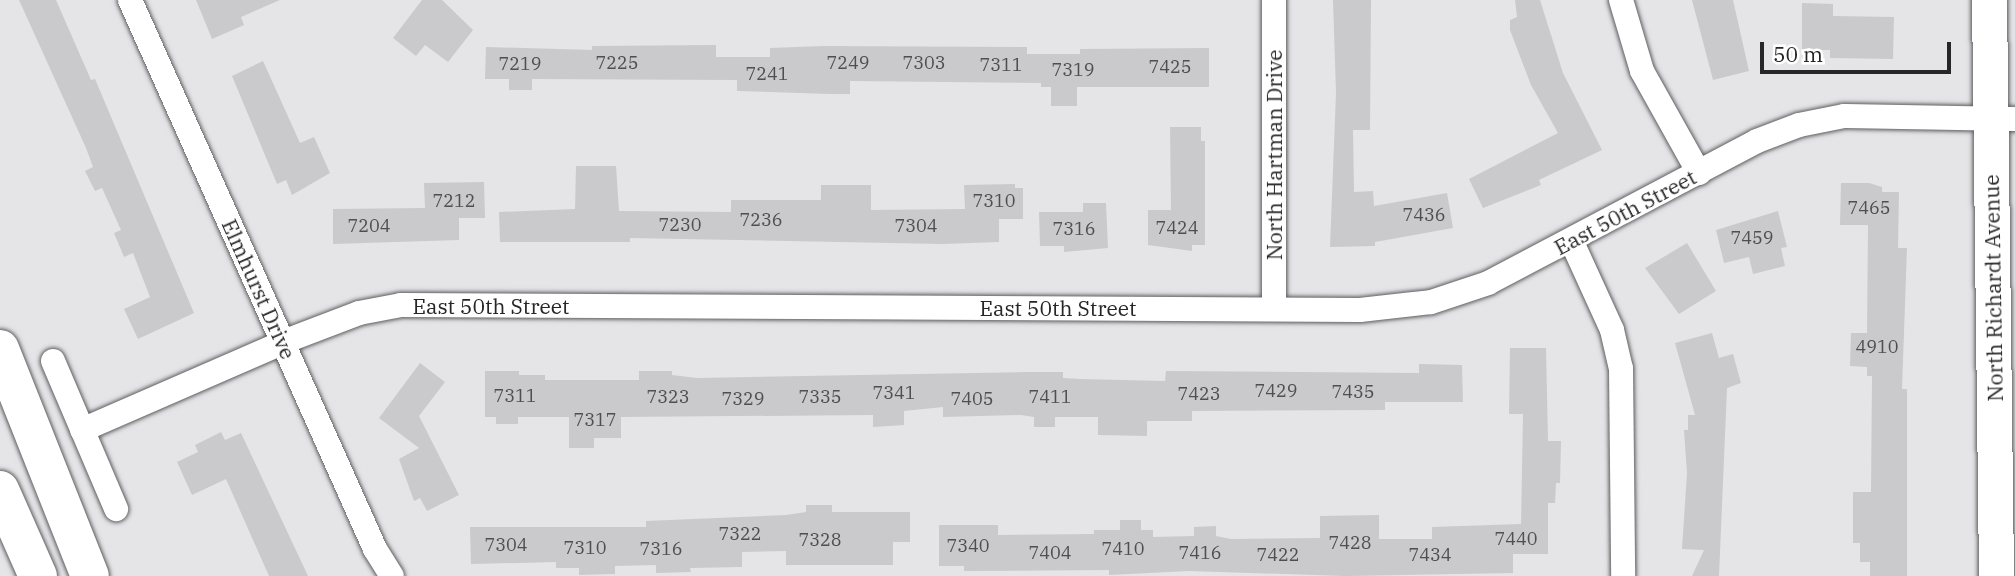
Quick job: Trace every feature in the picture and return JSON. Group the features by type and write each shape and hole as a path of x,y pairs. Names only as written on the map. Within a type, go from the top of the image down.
{"highway":[{"path":"0,349 90,576"},
{"path":"0,490 38,576"}],"street":[{"name":"Elmhurst Drive","path":"130,0 375,549 393,576"},
{"name":"North Hartman Drive","path":"1274,0 1274,309"},
{"path":"1621,0 1642,71 1699,173"},
{"name":"North Richardt Avenue","path":"1989,0 2003,119 1996,576"},
{"name":"East 50th Street","path":"82,430 283,342 359,313 401,305 1360,310 1431,302 1488,283 1778,132 1821,119 2003,119"},
{"path":"1571,240 1612,330 1621,368 1623,576"},
{"path":"53,361 116,509"}],"building":[{"path":"19,0 56,0 91,80 95,79 194,313 138,339 124,309 150,297 133,253 124,257 114,233 121,230 102,188 95,191 85,171 93,167 86,148"},
{"path":"196,0 280,0 241,17 244,25 212,39"},
{"path":"422,0 442,0 473,30 448,62 425,45 416,56 393,38"},
{"path":"1333,0 1371,0 1370,130 1353,130 1354,192 1373,191 1374,206 1447,193 1453,228 1375,242 1375,246 1330,247 1336,93"},
{"path":"1515,0 1540,0 1563,73 1602,150 1539,180 1541,185 1483,208 1469,179 1558,133 1531,85 1510,30 1510,20 1517,17"},
{"path":"1692,0 1733,0 1749,71 1713,80"},
{"path":"1802,3 1833,4 1833,16 1894,17 1893,59 1830,58 1830,50 1802,50"},
{"path":"716,45 716,57 770,57 770,48 823,46 1027,47 1027,54 1080,54 1080,49 1209,48 1209,87 1077,87 1077,106 1051,106 1051,87 1041,87 1041,83 850,81 850,94 830,94 737,91 737,80 532,79 532,90 509,90 509,79 485,79 486,47 592,50 592,46"},
{"path":"263,61 300,143 314,137 330,173 292,195 286,180 277,184 232,76"},
{"path":"1170,127 1201,127 1201,141 1205,141 1205,245 1192,245 1192,251 1148,245 1148,210 1171,210"},
{"path":"576,166 616,166 619,211 731,212 731,200 821,200 821,185 871,185 871,210 965,209 964,185 1015,184 1015,188 1023,188 1023,219 999,219 999,242 942,244 630,238 630,242 500,242 499,212 575,209"},
{"path":"484,182 485,218 459,218 459,240 333,244 333,209 425,208 424,183"},
{"path":"1841,183 1869,183 1882,187 1882,192 1899,192 1898,248 1907,248 1902,389 1907,389 1907,576 1870,576 1870,562 1860,562 1860,543 1853,543 1853,492 1871,492 1872,376 1867,376 1867,367 1850,366 1851,333 1867,333 1868,225 1840,225"},
{"path":"1083,203 1106,203 1108,248 1064,252 1064,246 1040,246 1039,212 1083,212"},
{"path":"1778,211 1787,247 1781,248 1785,266 1753,274 1749,257 1724,263 1716,230"},
{"path":"1687,243 1716,291 1679,314 1645,268"},
{"path":"1712,333 1719,358 1733,354 1741,383 1727,388 1719,576 1692,576 1704,550 1682,549 1687,473 1684,430 1688,430 1688,415 1695,415 1675,343"},
{"path":"1510,348 1546,348 1548,441 1561,441 1560,483 1556,483 1555,503 1548,503 1548,554 1513,554 1513,573 1345,576 1189,571 1109,575 1109,570 964,571 964,566 939,566 939,525 998,525 998,535 1094,534 1094,530 1120,530 1120,520 1141,520 1141,530 1153,530 1153,537 1194,536 1194,527 1216,526 1216,536 1231,539 1320,538 1320,516 1379,515 1379,539 1432,539 1432,527 1521,524 1523,414 1509,414"},
{"path":"420,363 445,382 419,416 459,495 427,511 420,498 414,501 399,459 419,448 379,418"},
{"path":"1419,364 1462,365 1463,402 1385,402 1385,410 1192,411 1192,421 1147,421 1147,436 1098,435 1098,417 1055,417 1055,427 1034,427 1034,417 1021,415 943,417 943,407 904,411 904,425 873,427 873,415 621,417 621,438 594,438 594,448 569,448 569,417 518,417 518,424 496,424 496,417 485,417 485,371 519,371 519,375 545,375 545,380 639,380 639,371 672,371 672,375 697,378 1063,372 1063,378 1165,381 1166,371 1419,373"},
{"path":"221,432 225,440 241,433 308,576 269,576 226,479 192,495 177,462 198,452 195,445"},
{"path":"806,505 832,505 832,512 910,512 910,542 893,542 893,565 786,565 786,551 742,552 742,567 690,568 691,572 656,573 656,565 615,566 615,574 579,575 579,568 556,568 556,562 471,564 470,527 646,527 646,521 786,515 806,512"}]}
